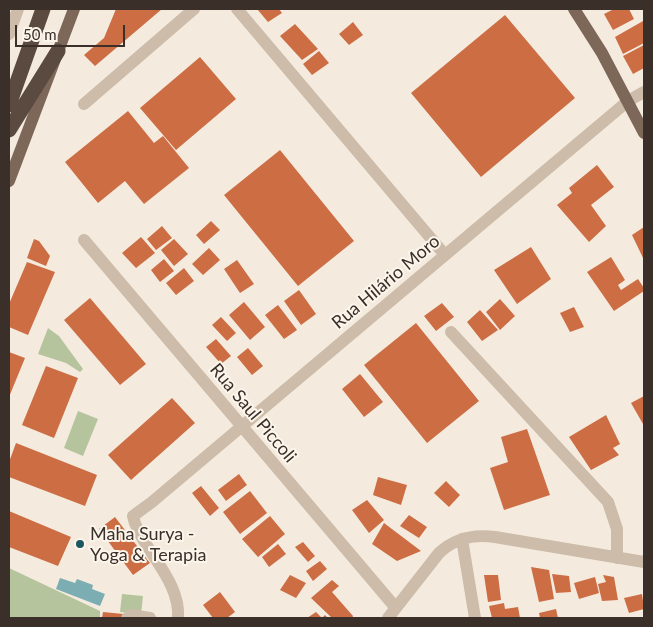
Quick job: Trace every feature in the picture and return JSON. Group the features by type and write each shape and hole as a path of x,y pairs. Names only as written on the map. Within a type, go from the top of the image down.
{"highway":[{"path":"9,105 43,9"},
{"path":"9,130 58,51"}],"main road":[{"path":"9,181 74,9"},
{"path":"574,9 602,53 644,133"}],"street":[{"path":"9,34 18,9"},
{"path":"84,104 194,9"},
{"path":"237,9 445,255"},
{"name":"Rua Hilário Moro","path":"178,618 179,612 173,587 134,523 133,516 628,101 644,92"},
{"name":"Rua Saul Piccoli","path":"84,240 242,426 392,613"},
{"path":"451,332 608,502 617,529 618,558"},
{"path":"392,613 446,546 474,536 495,537 644,562"},
{"path":"462,539 475,618"},
{"path":"128,618 131,615 150,618"}],"green space":[{"path":"48,328 59,336 83,369 80,372 66,363 38,354"},
{"path":"78,411 98,419 83,456 64,448"},
{"path":"9,568 100,611 100,618 9,618"},
{"path":"122,594 143,596 141,614 120,612"}],"water":[{"path":"60,578 75,583 77,579 93,585 92,589 105,594 100,606 56,589"}],"building":[{"path":"116,9 162,9 95,66 84,55 104,38"},
{"path":"257,9 279,9 282,13 268,22"},
{"path":"614,9 629,9 634,19 613,30 604,14"},
{"path":"505,15 575,98 481,177 411,93"},
{"path":"643,21 644,43 623,54 615,37"},
{"path":"353,22 363,35 349,45 339,34"},
{"path":"295,24 318,49 302,60 280,36"},
{"path":"644,45 644,68 633,74 623,56"},
{"path":"319,51 329,63 312,75 303,64"},
{"path":"200,57 236,99 176,150 140,108"},
{"path":"128,111 154,143 163,136 189,168 144,204 125,181 98,203 65,162"},
{"path":"280,150 354,241 298,286 224,195"},
{"path":"597,165 614,187 591,205 606,226 589,242 557,205 572,193 569,188"},
{"path":"211,221 220,230 204,244 196,235"},
{"path":"162,226 172,238 156,250 147,239"},
{"path":"644,227 644,260 632,235"},
{"path":"141,237 155,253 136,268 122,253"},
{"path":"34,239 39,241 50,256 46,266 27,258"},
{"path":"174,239 188,254 174,266 161,250"},
{"path":"531,247 551,279 517,304 494,270"},
{"path":"209,248 220,260 203,275 192,264"},
{"path":"611,257 625,280 618,285 621,290 638,279 644,288 644,291 614,311 587,272"},
{"path":"164,259 174,271 160,282 151,270"},
{"path":"237,260 254,284 240,293 224,269"},
{"path":"27,262 55,272 28,335 9,327 9,304"},
{"path":"184,268 194,281 176,295 166,283"},
{"path":"299,290 316,314 301,325 284,301"},
{"path":"90,298 146,364 120,385 64,320"},
{"path":"500,299 515,316 500,330 486,312"},
{"path":"244,302 265,327 250,340 229,315"},
{"path":"442,303 454,317 436,331 424,316"},
{"path":"278,305 297,330 284,339 265,315"},
{"path":"574,307 584,327 570,332 560,313"},
{"path":"480,310 498,330 482,341 467,322"},
{"path":"221,317 236,333 227,341 212,325"},
{"path":"416,323 479,401 427,443 364,365"},
{"path":"216,339 231,356 221,364 206,347"},
{"path":"248,348 263,366 252,375 237,357"},
{"path":"9,352 25,358 9,397"},
{"path":"46,366 78,378 54,438 22,425"},
{"path":"360,374 383,402 364,417 342,389"},
{"path":"644,396 644,424 643,424 631,403"},
{"path":"172,398 195,423 131,480 108,455"},
{"path":"606,415 620,444 613,448 619,455 591,470 569,437"},
{"path":"527,429 550,495 504,510 490,468 508,462 501,437"},
{"path":"16,443 97,475 85,506 9,477 9,462"},
{"path":"239,474 247,485 226,501 218,490"},
{"path":"378,477 407,485 401,505 373,495"},
{"path":"446,481 460,495 449,507 434,493"},
{"path":"201,486 219,508 210,516 192,493"},
{"path":"250,491 267,513 240,534 223,512"},
{"path":"367,500 384,520 369,533 352,510"},
{"path":"9,511 71,537 58,566 9,547"},
{"path":"409,515 427,527 419,538 400,526"},
{"path":"270,516 285,534 258,557 242,539"},
{"path":"115,517 150,563 133,575 99,529"},
{"path":"384,523 421,551 397,561 372,544"},
{"path":"303,542 315,556 308,562 295,547"},
{"path":"278,544 286,554 269,567 262,557"},
{"path":"320,561 327,569 313,581 306,571"},
{"path":"531,567 549,570 554,599 539,602"},
{"path":"552,574 569,576 571,592 556,593"},
{"path":"290,575 306,583 296,598 280,590"},
{"path":"484,575 498,575 501,600 488,602"},
{"path":"603,575 614,577 618,600 602,601 598,584 606,582"},
{"path":"595,577 599,593 579,599 574,583"},
{"path":"332,580 339,586 332,592 353,616 352,618 332,618 311,598"},
{"path":"220,592 235,612 227,618 213,618 203,605"},
{"path":"642,594 644,609 629,613 624,598"},
{"path":"504,603 505,609 518,607 520,618 492,618 489,606"},
{"path":"556,609 558,618 540,618 539,613"},
{"path":"103,612 154,617 154,618 102,618"},
{"path":"316,612 322,618 307,618"}],"place":[{"name":"Maha Surya - Yoga & Terapia","path":"80,544"}]}
